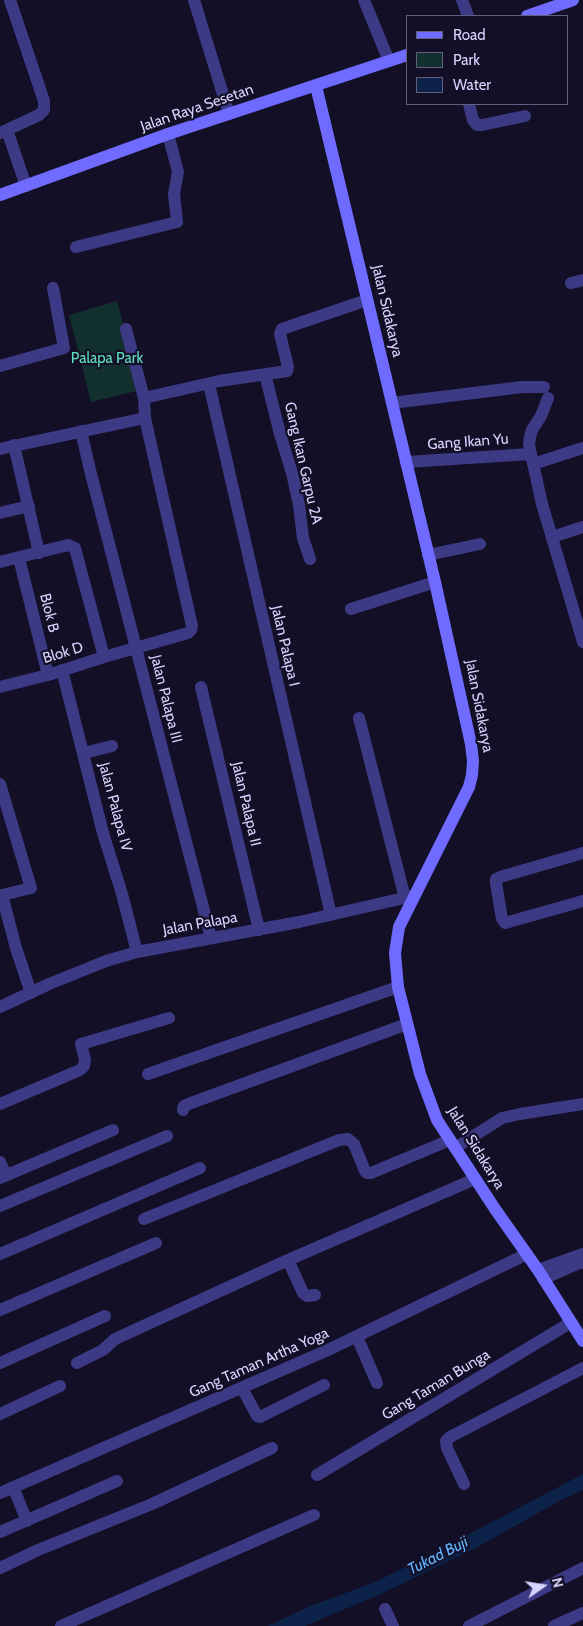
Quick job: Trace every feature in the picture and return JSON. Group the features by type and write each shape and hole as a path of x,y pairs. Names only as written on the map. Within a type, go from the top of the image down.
{"street":[{"path":"10,0 44,101 44,110 39,115 4,131 26,186"},
{"path":"194,0 229,114"},
{"path":"364,0 389,61"},
{"path":"462,0 468,15"},
{"path":"530,15 573,0"},
{"name":"Jalan Raya Sesetan","path":"0,195 168,134 406,55"},
{"name":"Jalan Sidakarya","path":"316,86 436,582 471,744 473,768 469,787 409,897 399,926 395,953 398,987 418,1065 437,1120 583,1341"},
{"path":"469,105 477,125 482,126 525,116"},
{"path":"76,247 177,222 174,194 178,172 168,134"},
{"path":"0,366 64,348 53,288"},
{"path":"144,398 209,384 283,372 288,369 280,334 281,329 367,300"},
{"name":"Jalan Palapa III","path":"126,329 144,398 145,418 192,626 188,633 136,648 211,938"},
{"name":"Gang Ikan Garpu 2A","path":"265,374 292,473 299,505 303,538 310,560"},
{"name":"Jalan Palapa I","path":"209,384 330,915"},
{"path":"392,403 522,387 546,392 542,416 530,437 532,459 542,504 583,642"},
{"path":"0,449 145,418"},
{"path":"81,431 136,648"},
{"path":"14,446 39,553"},
{"name":"Gang Ikan Yu","path":"406,462 532,459 583,448"},
{"path":"0,513 29,506"},
{"path":"552,537 583,527"},
{"path":"428,554 480,544"},
{"path":"0,562 68,545 75,548 104,657"},
{"name":"Blok B","path":"19,558 48,675"},
{"path":"351,609 436,582"},
{"name":"Blok D","path":"0,686 48,675 136,648"},
{"name":"Jalan Palapa IV","path":"62,670 103,833 122,894 137,952"},
{"name":"Jalan Palapa II","path":"201,686 259,930"},
{"path":"359,718 409,897"},
{"path":"84,753 112,746"},
{"path":"0,784 31,888 2,894 16,948 31,992"},
{"path":"583,854 500,877 496,879 496,883 502,919 505,923 583,901"},
{"name":"Jalan Palapa","path":"0,1007 106,961 137,952 259,930 409,897"},
{"path":"148,1074 398,987"},
{"path":"0,1104 80,1070 84,1066 85,1060 80,1044 169,1018"},
{"path":"182,1110 184,1106 191,1103 407,1024"},
{"path":"144,1219 328,1144 348,1139 354,1144 365,1171 371,1173 452,1144 502,1118 583,1104"},
{"path":"0,1162 3,1177 113,1130"},
{"path":"0,1206 167,1136"},
{"path":"0,1254 200,1168"},
{"path":"77,1363 103,1350 115,1339 288,1260 475,1179"},
{"path":"0,1310 156,1243"},
{"name":"Gang Taman Artha Yoga","path":"0,1493 357,1337 527,1254"},
{"path":"540,1275 583,1254"},
{"path":"288,1260 303,1293 308,1296 315,1295"},
{"path":"540,1275 583,1263"},
{"path":"0,1362 105,1316"},
{"name":"Gang Taman Bunga","path":"318,1475 570,1322"},
{"path":"357,1337 377,1383"},
{"path":"464,1484 447,1448 446,1441 450,1437 583,1368"},
{"path":"242,1388 257,1416 260,1417 324,1385"},
{"path":"0,1414 60,1386"},
{"path":"0,1568 39,1549 152,1504 272,1448"},
{"path":"0,1532 117,1482"},
{"path":"13,1487 27,1521"},
{"path":"61,1626 314,1515"},
{"path":"469,1626 583,1568"},
{"path":"386,1609 392,1626"},
{"path":"554,1626 583,1613"}],"green space":[{"name":"Palapa Park","path":"117,301 141,390 91,402 69,315"}],"water":[{"name":"Tukad Buji","path":"583,1474 583,1490 561,1500 478,1547 381,1594 305,1626 268,1626 308,1607 375,1582"}]}
